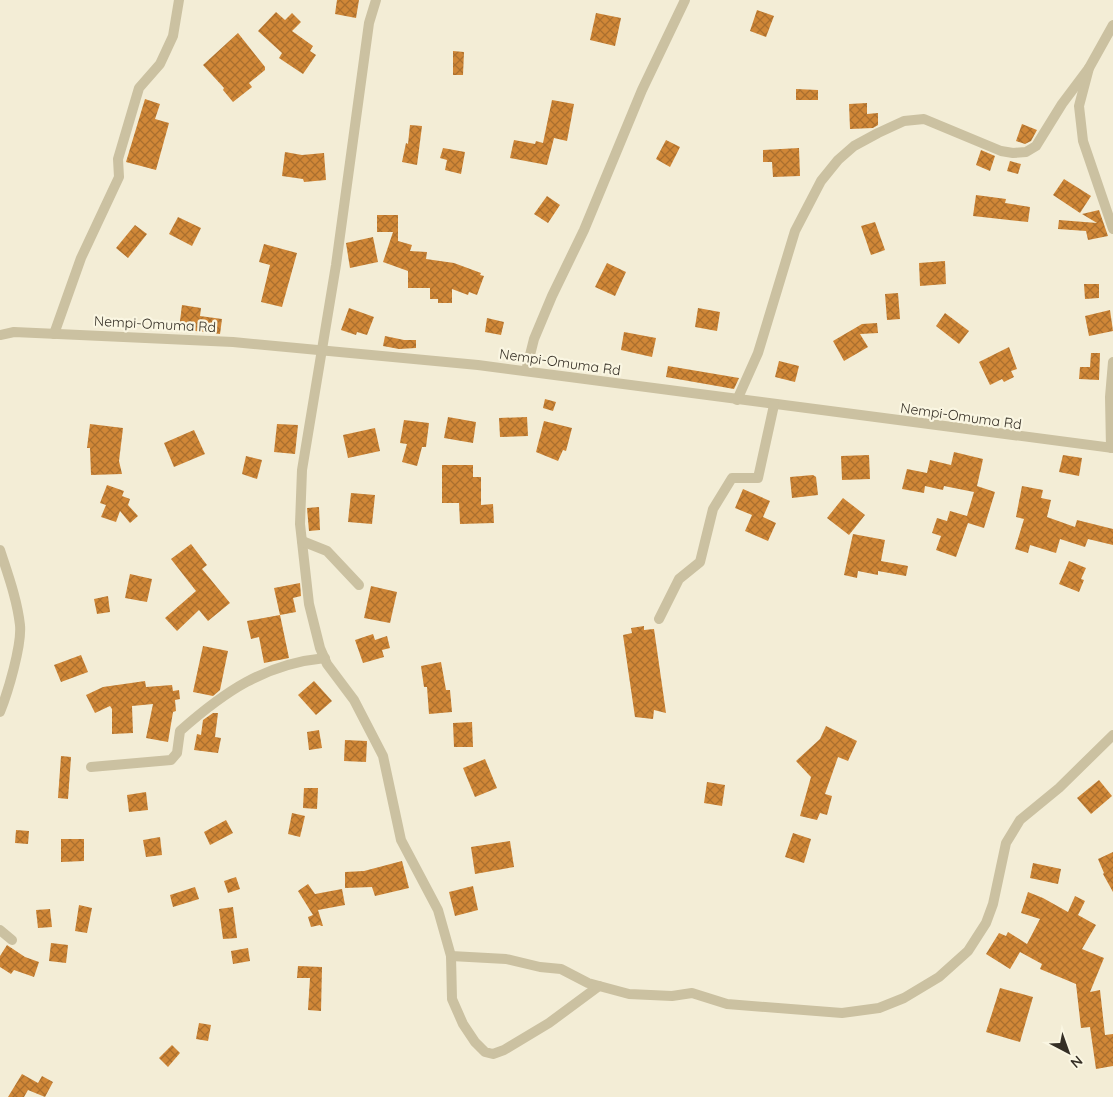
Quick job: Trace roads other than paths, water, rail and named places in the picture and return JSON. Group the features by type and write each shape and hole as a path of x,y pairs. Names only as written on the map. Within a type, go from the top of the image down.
{"street":[{"path":"54,334 81,258 119,177 118,159 139,88 160,64 173,36 178,0"},
{"path":"376,0 369,22 350,172 302,470 300,524 309,604 324,658 354,700 377,742 387,771 402,840 438,910 451,956 452,999 462,1024 485,1052 493,1054 504,1050 550,1023 599,986"},
{"path":"526,371 534,339 552,296 584,230 642,90 686,0"},
{"path":"737,400 758,353 795,231 822,181 838,160 854,146 878,133 904,121 924,119 1001,151 1013,153 1026,152 1036,146 1062,104 1090,68 1113,26"},
{"path":"1090,68 1079,106 1083,141 1113,229"},
{"name":"Nempi-Omuma Rd","path":"0,334 14,332 233,342 322,350 526,371 1112,448"},
{"path":"1112,448 1110,397 1113,362"},
{"path":"659,619 679,579 700,562 713,509 732,478 758,478 774,404"},
{"path":"302,540 327,551 359,585"},
{"path":"0,550 14,592 20,628 13,672 0,712"},
{"path":"91,767 171,760 177,753 180,732 233,688 284,665 298,661 324,658"},
{"path":"451,956 506,959 540,967 561,969 599,986 629,994 672,996 692,994 727,1004 842,1013 879,1008 904,998 939,977 968,951 986,923 994,904 1006,843 1020,820 1060,788 1113,735"},
{"path":"0,930 12,940"}]}
